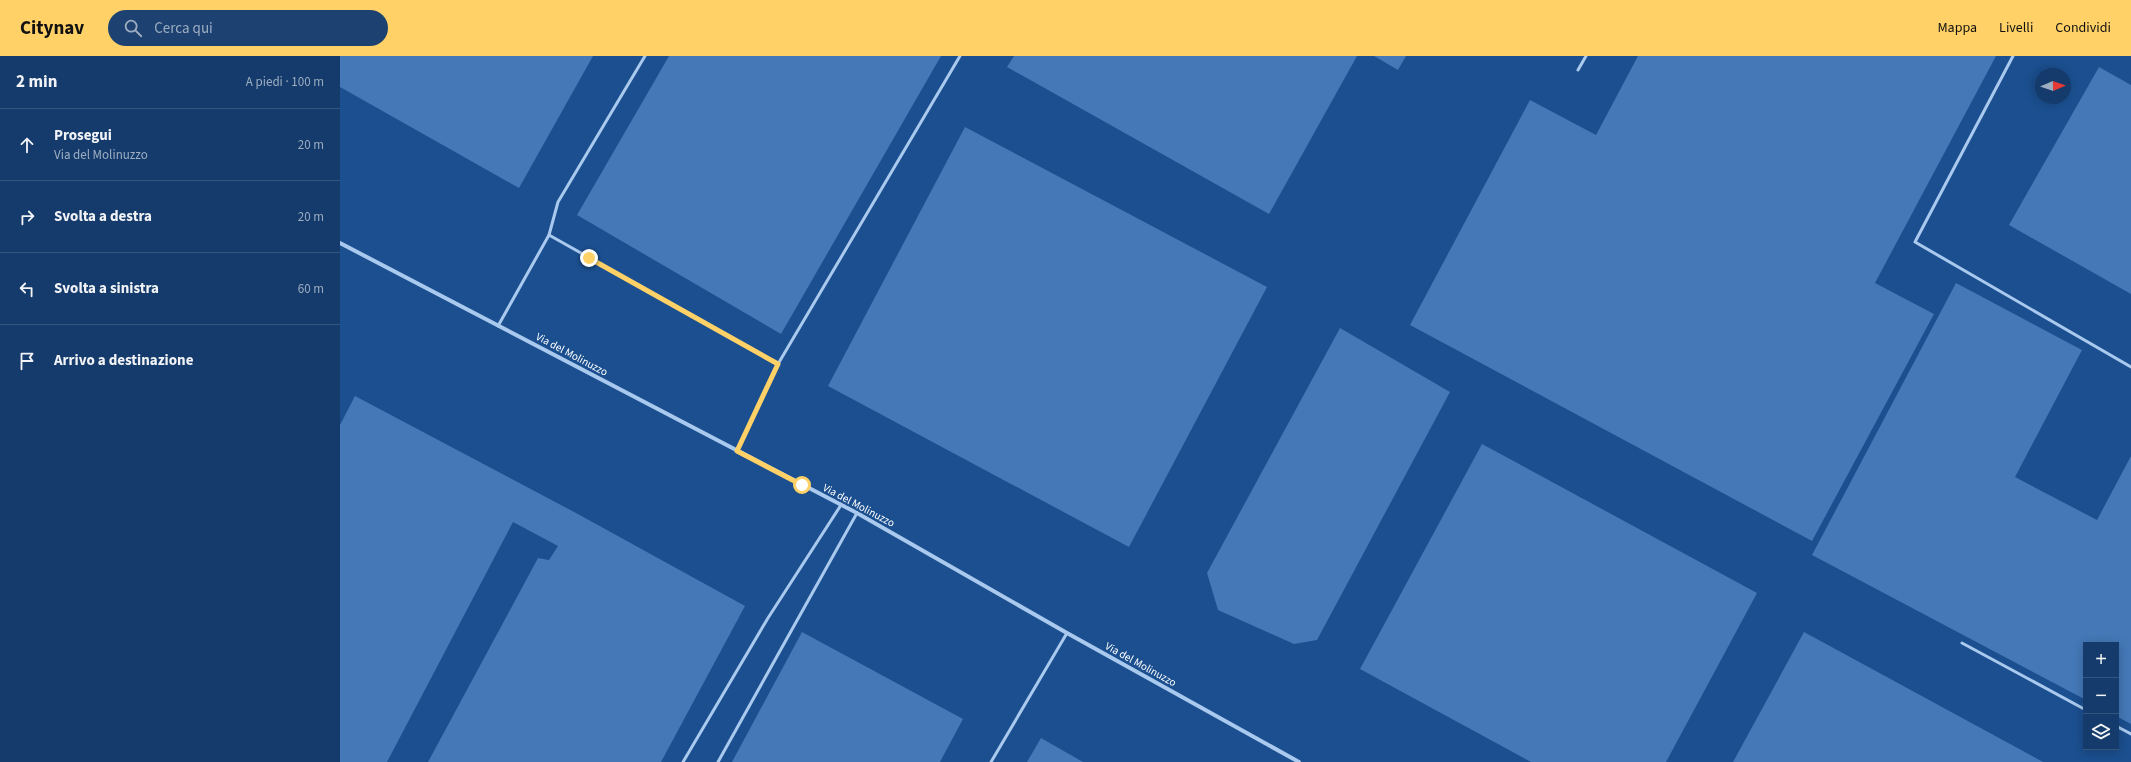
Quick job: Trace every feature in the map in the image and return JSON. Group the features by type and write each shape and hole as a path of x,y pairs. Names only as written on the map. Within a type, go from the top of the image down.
{"street":[{"name":"Via del Molinuzzo","path":"340,243 858,513 1067,633 1299,762"}],"lane":[{"path":"498,326 548,235 558,202 645,56"},
{"path":"737,451 778,364 960,56"},
{"path":"1578,70 1586,56"},
{"path":"2013,56 1915,242 2131,367"},
{"path":"548,235 778,364"},
{"path":"683,762 768,618 841,505"},
{"path":"718,762 858,513"},
{"path":"991,762 1067,633"},
{"path":"1962,643 2083,708"},
{"path":"2119,728 2131,734"}],"building":[{"path":"340,56 593,56 519,188 340,87"},
{"path":"669,56 941,56 781,334 577,215"},
{"path":"1014,56 1357,56 1269,214 1007,67"},
{"path":"1374,56 1406,56 1398,70"},
{"path":"1638,56 1996,56 1875,283 1934,314 1812,541 1410,325 1530,100 1596,135"},
{"path":"2099,67 2131,85 2131,294 2009,225"},
{"path":"965,127 1267,287 1129,547 828,386"},
{"path":"1956,283 2082,350 2015,477 2097,520 2131,456 2131,724 2119,718 2119,642 2083,642 2083,698 1812,555"},
{"path":"1340,328 1450,392 1317,640 1294,644 1218,610 1207,573"},
{"path":"355,396 576,513 745,606 661,762 428,762 538,558 549,560 558,546 513,522 387,762 340,762 340,425"},
{"path":"1482,444 1757,593 1666,762 1531,762 1360,669"},
{"path":"802,632 963,719 940,762 732,762"},
{"path":"1804,632 2043,762 1733,762"},
{"path":"1041,738 1083,762 1027,762"}],"route":[{"path":"589,258 778,364 737,451 802,485"}]}
